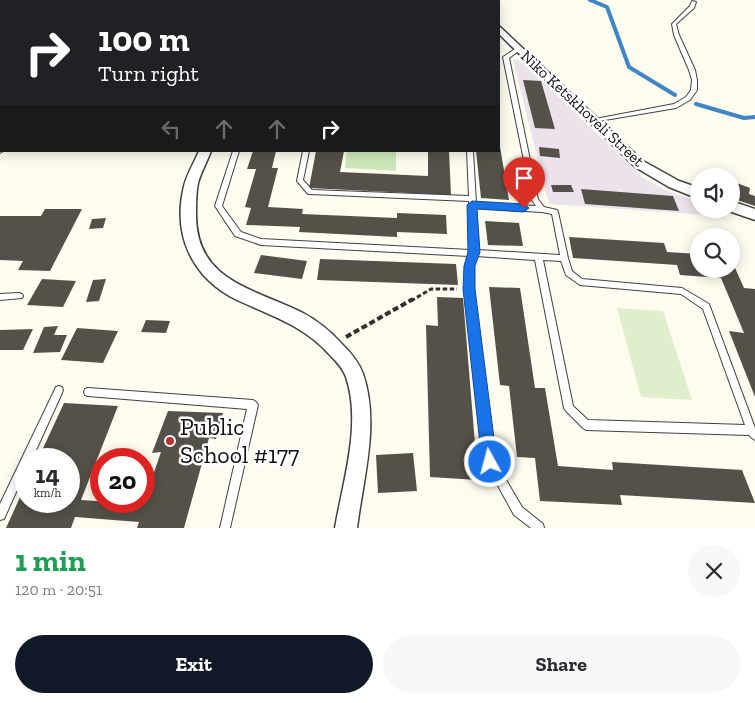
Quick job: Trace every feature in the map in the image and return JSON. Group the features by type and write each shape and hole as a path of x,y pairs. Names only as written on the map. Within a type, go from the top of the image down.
{"street":[{"name":"Niko Ketskhoveli Street","path":"500,30 639,164 674,184 690,190"},
{"path":"205,152 190,189 188,225 194,252 205,270 230,289 310,325 335,344 354,373 362,413 346,528"},
{"path":"740,209 755,214"}],"lane":[{"path":"595,121 676,106 688,101 694,94 696,81 675,33 674,24 692,7 694,2"},
{"path":"520,48 502,56 535,200 542,209"},
{"path":"236,152 218,206 238,234 261,242 564,258"},
{"path":"306,152 300,181 310,192 472,202 555,212 564,258 569,273 580,282 682,291 706,307 753,432 586,425 569,408 538,256"},
{"path":"470,152 474,252 470,266 469,289 490,462 518,511 539,528"},
{"path":"0,296 19,296"},
{"path":"31,448 59,390"},
{"path":"88,392 253,405 225,528"},
{"path":"0,515 15,483"}],"path":[{"path":"335,344 430,289 469,289"}],"shaded area":[{"path":"519,59 643,178 665,190 690,199 690,214 549,204 513,60"}],"green space":[{"path":"347,152 396,152 396,171 345,168"},
{"path":"617,308 663,311 692,400 641,397"}],"building":[{"path":"523,80 541,81 555,129 535,128"},
{"path":"500,147 509,200 481,198 476,152 500,152"},
{"path":"539,147 559,149 560,158 540,156"},
{"path":"253,152 276,152 272,168 278,168 268,207 303,209 302,214 397,218 397,213 446,215 447,234 397,232 397,237 299,232 300,227 246,225 251,208 245,207 256,169 247,169"},
{"path":"316,152 344,152 340,172 428,176 428,152 449,152 451,195 309,188"},
{"path":"740,184 750,188 749,194 755,196 755,206 740,201"},
{"path":"551,185 571,185 574,192 553,192"},
{"path":"581,189 673,196 679,211 585,204"},
{"path":"45,209 82,209 50,271 18,270 23,261 0,260 0,216 41,216"},
{"path":"106,218 103,228 89,229 92,219"},
{"path":"485,221 519,223 523,246 488,245"},
{"path":"569,237 664,243 667,252 690,253 690,276 680,275 677,265 573,258"},
{"path":"261,255 307,261 302,279 254,273"},
{"path":"320,259 456,264 458,285 317,280"},
{"path":"721,278 740,278 744,288 755,289 755,397 729,331 744,333"},
{"path":"42,279 76,281 63,307 27,305"},
{"path":"106,279 99,301 86,302 93,280"},
{"path":"489,287 520,288 535,388 545,388 558,466 613,470 612,462 742,470 755,503 620,495 622,505 540,501 535,458 517,457 509,386 500,385"},
{"path":"437,297 463,298 478,480 430,477 426,325 438,326"},
{"path":"146,320 170,321 166,333 141,332"},
{"path":"58,326 54,335 67,335 60,352 33,353 44,327"},
{"path":"77,328 118,331 103,363 61,360"},
{"path":"33,329 23,350 0,350 0,330"},
{"path":"64,403 118,406 101,448 90,448 90,477 81,500 90,501 90,513 155,513 155,469 161,452 155,453 154,448 168,411 223,413 216,439 209,438 184,528 137,528 139,522 75,517 71,528 6,528 15,508 15,513 80,513 80,448 43,448"},
{"path":"413,453 417,491 378,493 376,455"}],"waterway":[{"path":"590,0 607,7 629,67 675,95"},
{"path":"696,104 744,118 755,117"}],"place":[{"name":"Public School #177","path":"170,441"}],"route":[{"path":"490,462 469,289 470,266 474,252 472,205 524,208"}]}
